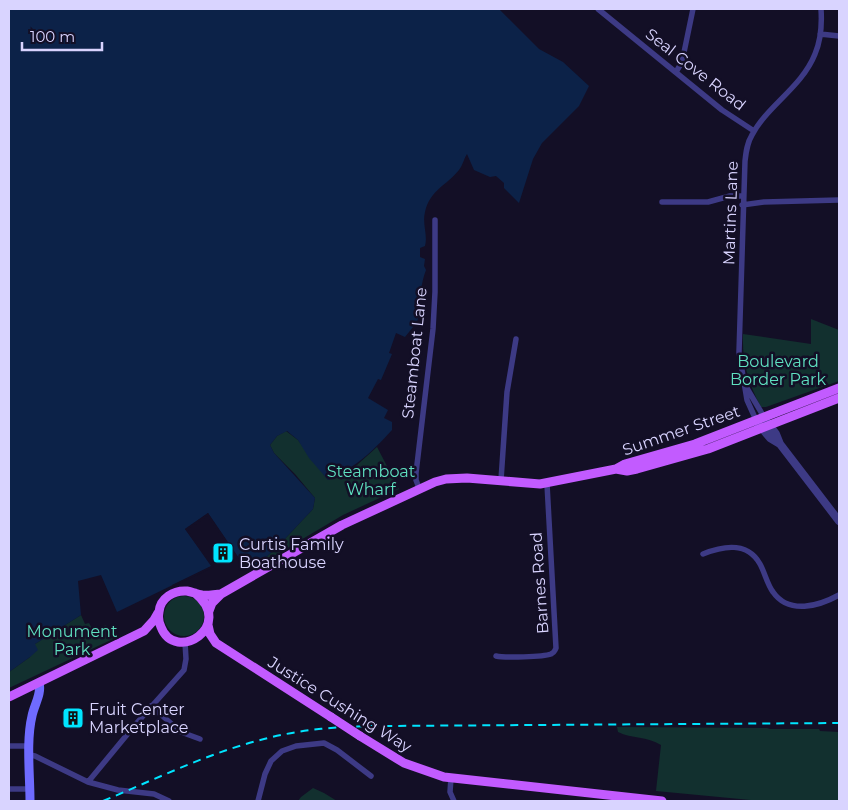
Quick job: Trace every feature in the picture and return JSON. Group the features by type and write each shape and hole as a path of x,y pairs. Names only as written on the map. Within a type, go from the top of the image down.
{"main road":[{"path":"760,419 839,388"},
{"path":"766,427 839,398"},
{"name":"Summer Street","path":"209,611 212,603 221,594 342,525 419,488 439,481 453,478 480,478 547,484 616,469 625,464 695,444 760,419"},
{"name":"Summer Street","path":"616,469 626,471 683,457 766,427"},
{"path":"144,631 158,612 163,601 174,592 185,591 205,595 221,594"},
{"path":"195,593 204,602 209,611 208,625 210,634 216,643"},
{"path":"158,612 164,634"},
{"path":"9,697 144,631 155,631 171,639 190,641 202,634 208,625"},
{"name":"Justice Cushing Way","path":"190,641 216,643 388,755 410,766 451,778 662,801"},
{"path":"30,801 31,720 39,694 39,683"}],"street":[{"name":"Seal Cove Road","path":"598,9 722,110 754,131"},
{"path":"676,72 682,62 693,9"},
{"name":"Martins Lane","path":"760,419 744,383 739,352 742,196 746,153 754,131 805,72 816,53 820,34 821,9"},
{"path":"820,34 839,36"},
{"path":"662,202 708,202 730,196 742,196"},
{"path":"742,205 764,202 839,200"},
{"name":"Steamboat Lane","path":"419,488 416,472 435,292 436,220"},
{"path":"501,480 507,392 516,339"},
{"name":"Summer Street","path":"760,419 766,427 776,434 780,444 839,521"},
{"name":"Barnes Road","path":"496,656 506,658 546,655 553,653 556,648 547,484"},
{"path":"703,554 718,548 729,547 741,548 749,552 760,563 773,593 780,599 795,606 816,605 839,596"},
{"path":"88,782 151,706 184,670 190,641"},
{"path":"151,706 181,732 200,739"},
{"path":"258,801 265,774 271,761 279,753 296,746 324,743 337,750 371,776"},
{"path":"9,746 30,751 35,756 88,782 118,790 154,794 170,801"},
{"path":"451,778 450,792 454,801"},
{"path":"9,788 30,789"}],"green space":[{"name":"Boulevard Border Park","path":"811,319 839,330 839,381 766,407 761,407 747,372 743,334 811,344"},
{"name":"Steamboat Wharf","path":"286,431 298,440 328,480 357,465 377,447 399,489 343,515 257,566 313,509 315,498 274,453 270,445 277,436"},
{"path":"188,596 195,599 201,605 204,616 203,624 195,633 188,636 180,636 173,633 165,624 164,612 167,605 176,597"},
{"name":"Monument Park","path":"81,615 85,624 89,623 93,630 106,625 113,639 9,688 9,672 30,657 35,644"},
{"path":"617,727 819,729 820,731 839,732 839,801 761,801 656,791 661,745 650,740 618,732"},
{"path":"313,788 324,793 337,801 298,801"}],"water":[{"path":"9,9 499,9 539,49 563,62 589,86 579,106 542,143 533,159 519,203 504,188 504,183 496,176 490,177 474,170 467,154 459,170 431,198 424,216 425,246 420,248 420,257 425,259 424,266 426,270 417,308 420,312 417,322 405,337 396,333 389,353 392,354 381,380 378,379 368,398 388,410 384,418 392,422 392,430 363,458 328,480 309,458 298,440 287,431 277,436 270,445 274,453 315,498 313,509 281,543 257,566 245,567 208,513 185,529 212,566 117,612 101,575 78,581 81,615 35,644 38,650 9,672"}],"pier":[{"path":"208,513 246,569 243,568 207,516 188,530 214,567 172,587 172,585 211,566 185,529"}],"railway":[{"path":"103,801 182,767 243,745 293,733 337,727 839,723"}],"place":[{"name":"Curtis Family Boathouse","path":"223,553"},
{"name":"Fruit Center Marketplace","path":"73,718"}]}
